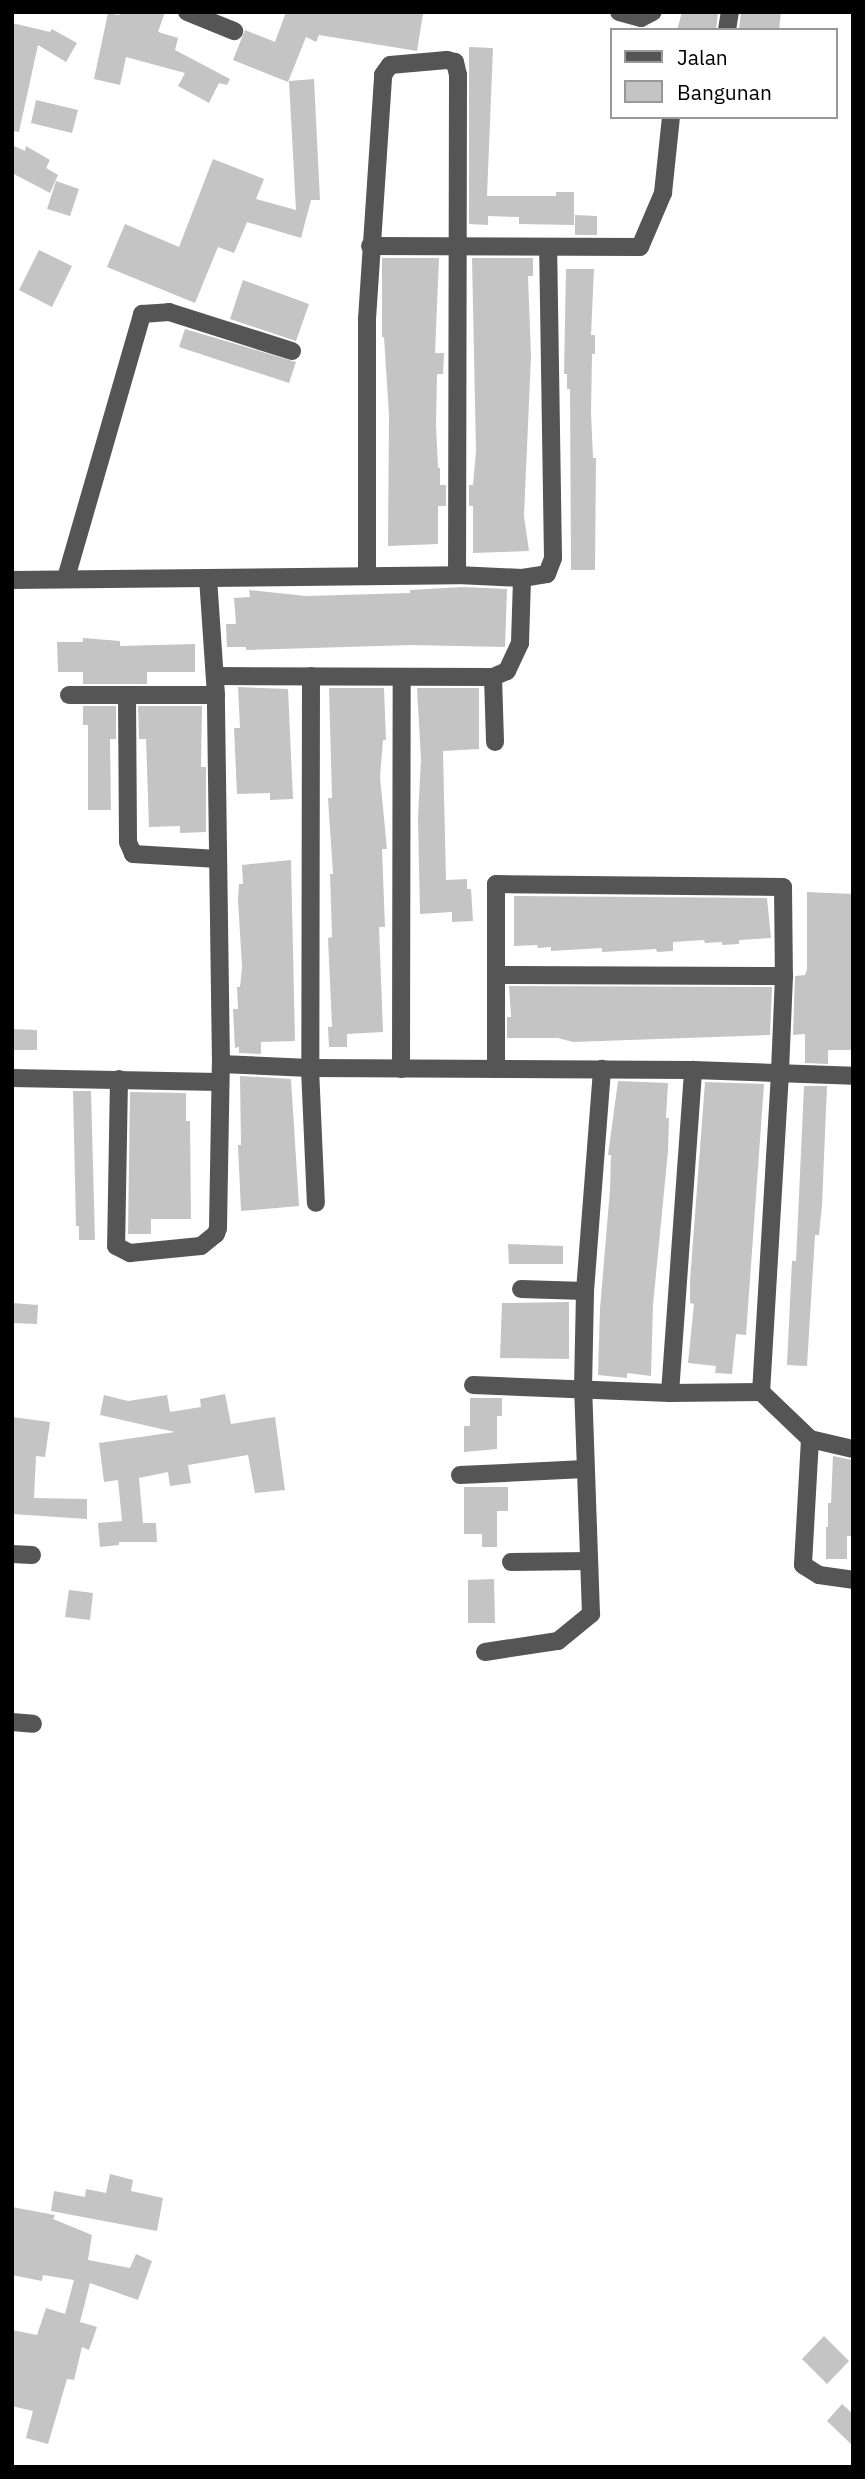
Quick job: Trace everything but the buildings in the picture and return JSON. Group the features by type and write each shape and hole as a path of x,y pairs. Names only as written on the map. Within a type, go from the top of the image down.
{"street":[{"path":"187,12 234,31"},
{"path":"619,12 641,18 653,12"},
{"path":"367,576 370,246 385,69 390,65 447,60 455,62 458,75 455,248 457,575"},
{"path":"370,246 640,247 663,193 671,119"},
{"path":"12,580 457,575 522,578 547,574 553,558 548,247"},
{"path":"66,578 142,314 169,312 292,351"},
{"path":"119,1079 114,1237 116,1245 130,1253 201,1246 216,1234 220,1073 216,695 208,578"},
{"path":"215,676 493,677 507,671 520,643 522,578"},
{"path":"311,676 310,1068 316,1203"},
{"path":"401,1069 402,677"},
{"path":"493,677 495,742"},
{"path":"69,695 216,695"},
{"path":"127,696 128,842 132,854 218,859"},
{"path":"496,1069 496,884 783,887 784,975 780,1073 761,1392"},
{"path":"497,975 784,975"},
{"path":"12,1078 119,1079 310,1068 693,1070 853,1076"},
{"path":"485,1652 558,1641 591,1614 583,1388 585,1291 603,1069"},
{"path":"670,1393 693,1070"},
{"path":"521,1289 585,1291"},
{"path":"473,1385 670,1393 761,1392 810,1439 853,1449"},
{"path":"810,1439 803,1565 819,1575 853,1580"},
{"path":"460,1475 585,1468"},
{"path":"12,1554 32,1555"},
{"path":"511,1562 589,1561"},
{"path":"12,1722 33,1724"}]}
